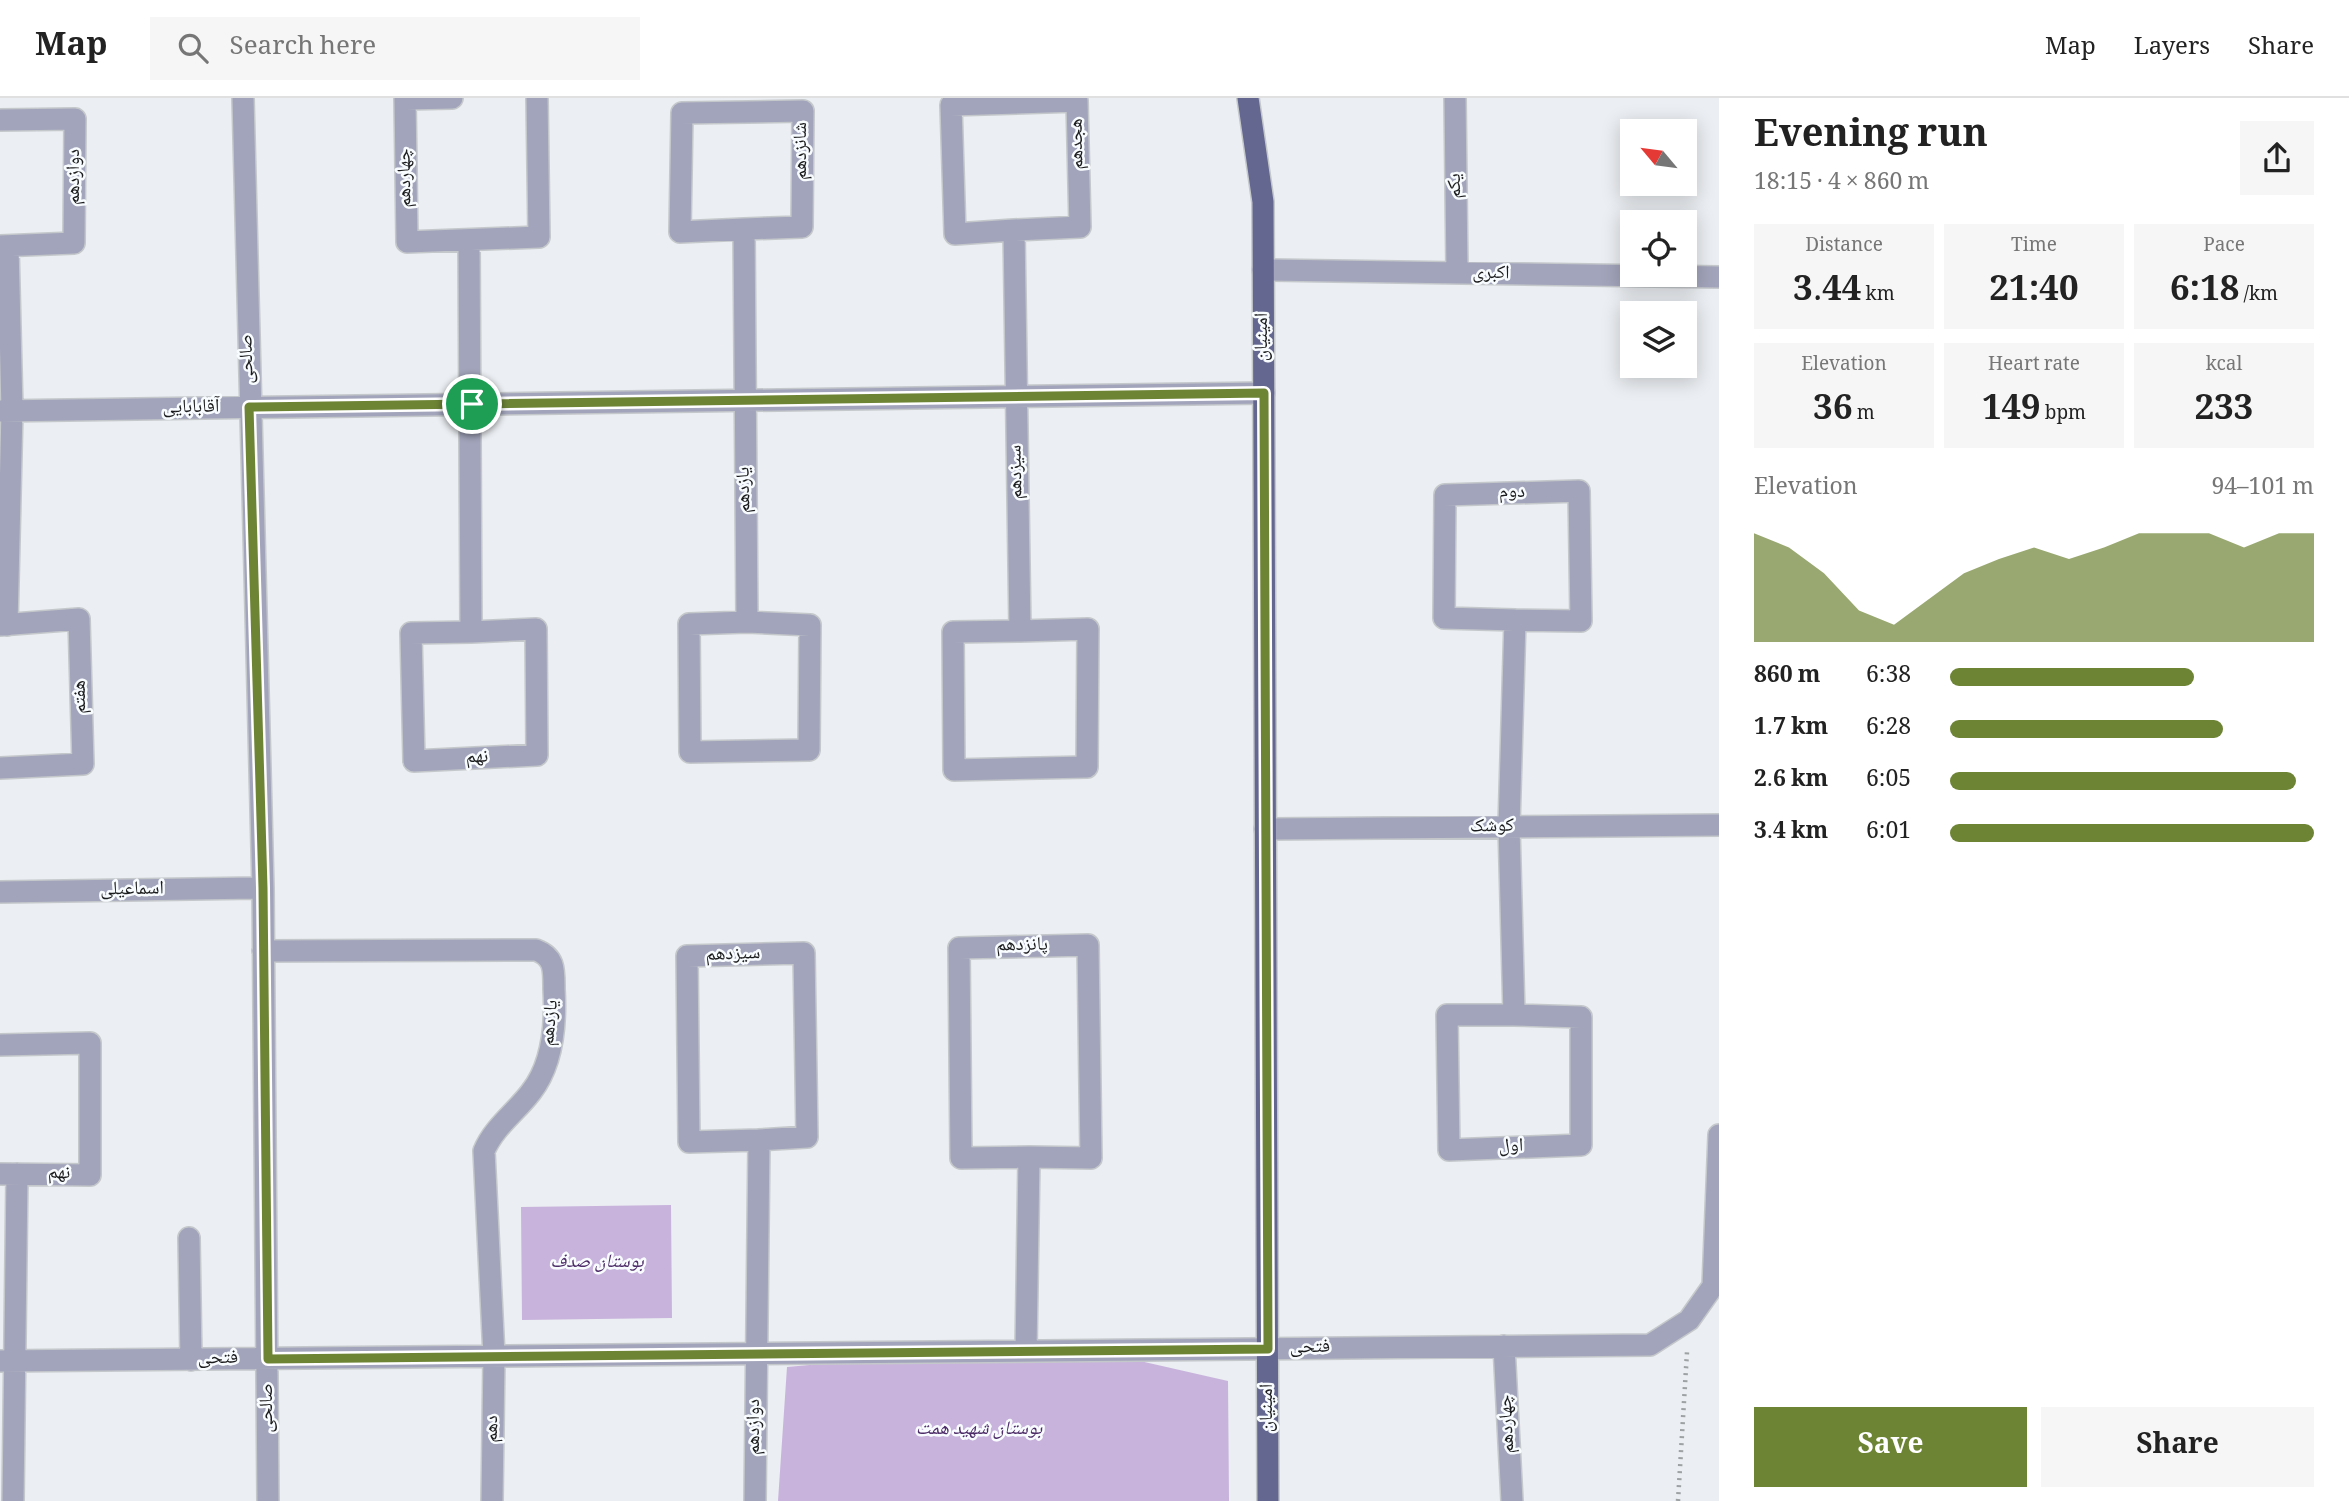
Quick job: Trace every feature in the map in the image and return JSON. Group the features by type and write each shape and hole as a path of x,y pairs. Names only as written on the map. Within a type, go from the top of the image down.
{"main road":[{"name":"امینیان","path":"1248,98 1263,202 1268,1501"}],"street":[{"name":"صالحی","path":"243,98 263,888 268,1501"},
{"name":"چهاردهم","path":"452,98 405,99 407,242 539,237 537,98"},
{"name":"یکم","path":"1455,98 1457,273"},
{"name":"هجدهم","path":"1077,101 1080,226 1014,230 955,234 951,105 1077,101"},
{"name":"شانزدهم","path":"803,111 802,227 744,229 680,232 682,113 803,111"},
{"name":"دوازدهم","path":"0,120 75,120 74,243 4,246 6,410"},
{"path":"744,229 744,400"},
{"path":"1014,230 1016,397"},
{"path":"469,240 472,404 471,632"},
{"name":"اکبری","path":"1263,271 1719,277"},
{"name":"آقابابایی","path":"6,410 1264,393"},
{"name":"سیزدهم","path":"1016,397 1020,631"},
{"name":"یازدهم","path":"744,400 747,622"},
{"name":"هفتم","path":"0,768 83,764 79,619 4,625 6,410"},
{"name":"دوم","path":"1578,491 1581,621 1515,620 1444,618 1445,495 1578,491"},
{"path":"1514,1015 1509,826 1515,620"},
{"path":"747,622 810,625 808,750 690,752 689,624 747,622"},
{"name":"نهم","path":"536,629 537,755 414,761 411,633 471,632 536,629"},
{"path":"1088,629 1087,767 954,769 953,632 1020,631 1088,629"},
{"name":"کوشک","path":"1265,829 1719,825"},
{"name":"اسماعیلی","path":"0,892 263,888"},
{"name":"پانزدهم","path":"1088,945 1091,1158 1029,1157 961,1158 959,948 1088,945"},
{"name":"یازدهم","path":"263,951 522,950 548,955 553,965 555,1012 547,1059 532,1091 490,1138 484,1151 494,1356"},
{"name":"سیزدهم","path":"804,953 807,1137 760,1140 689,1142 687,956 804,953"},
{"name":"اول","path":"1447,1015 1514,1015 1581,1017 1581,1145 1449,1150 1447,1015"},
{"name":"نهم","path":"0,1045 90,1043 90,1175 8,1174 7,1361 13,1501"},
{"path":"1716,1286 1719,1135"},
{"path":"755,1354 760,1140"},
{"path":"1026,1351 1029,1157"},
{"path":"189,1238 191,1360"},
{"name":"فتحی","path":"7,1361 1650,1345 1689,1320 1716,1286"},
{"name":"چهاردهم","path":"1504,1346 1511,1501"},
{"name":"دوازدهم","path":"755,1354 755,1501"},
{"name":"دهم","path":"492,1501 494,1356"}],"path":[{"path":"1678,1501 1689,1320"}],"green space":[{"name":"بوستان صدف","path":"671,1205 672,1318 522,1320 521,1207"},
{"name":"بوستان شهید همت","path":"887,1358 1140,1361 1228,1381 1229,1501 778,1501 787,1367"}],"route":[{"path":"1264,393 1268,1349 268,1359 263,888 249,407 472,404 1264,393"}]}
